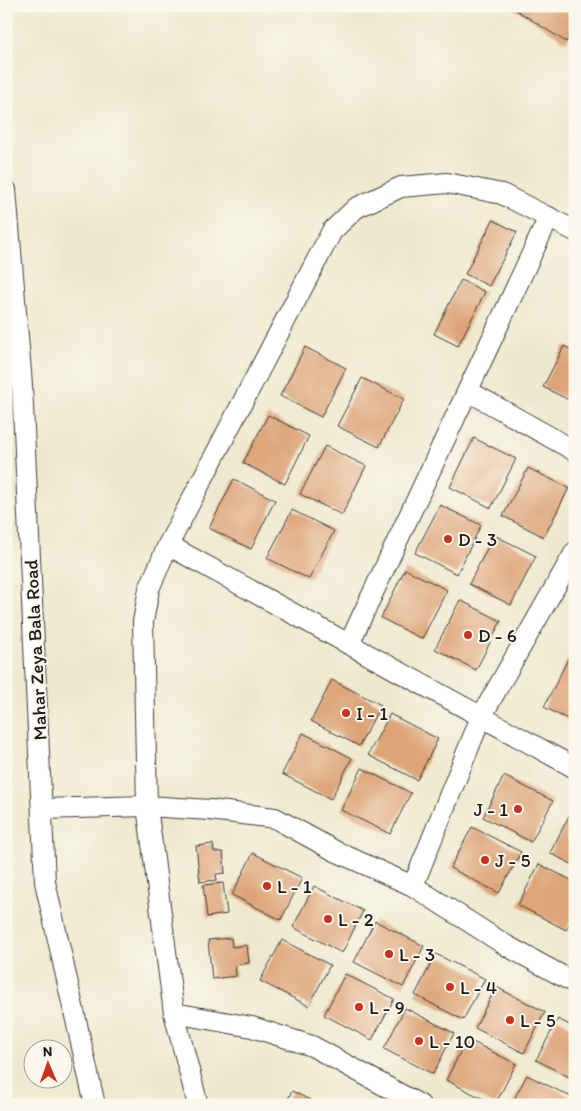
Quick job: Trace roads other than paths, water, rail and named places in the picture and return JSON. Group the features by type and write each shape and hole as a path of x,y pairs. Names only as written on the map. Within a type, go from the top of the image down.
{"street":[{"path":"198,1105 174,1013 147,806 143,622 148,589 168,545 332,231 356,208 401,187 446,183 502,194 575,231"},
{"name":"Mahar Zeya Bala Road","path":"6,190 14,387 42,808 45,882 95,1105"},
{"path":"349,644 549,217"},
{"path":"468,392 575,450"},
{"path":"168,545 575,768"},
{"path":"413,886 481,717 575,552"},
{"path":"42,808 147,806 210,810 275,818 335,851 413,886 507,946 575,983"},
{"path":"174,1013 252,1027 312,1046 420,1105"}],"place":[{"name":"D - 3","path":"448,539"},
{"name":"D - 6","path":"468,635"},
{"name":"I - 1","path":"346,713"},
{"name":"J - 1","path":"518,809"},
{"name":"J - 5","path":"485,860"},
{"name":"L - 1","path":"267,886"},
{"name":"L - 2","path":"328,919"},
{"name":"L - 3","path":"389,954"},
{"name":"L - 4","path":"450,987"},
{"name":"L - 9","path":"359,1007"},
{"name":"L - 5","path":"510,1020"},
{"name":"L - 10","path":"419,1041"}]}
